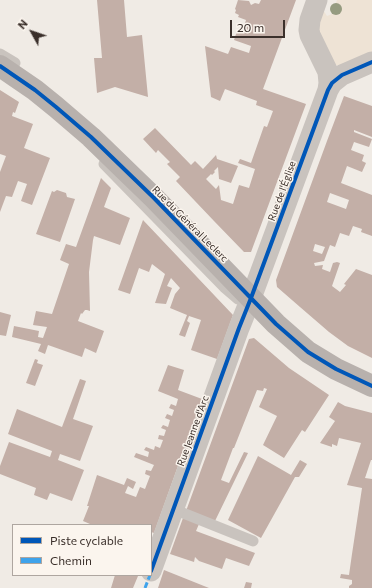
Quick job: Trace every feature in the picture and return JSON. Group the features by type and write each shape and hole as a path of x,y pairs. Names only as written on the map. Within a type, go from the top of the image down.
{"main road":[{"name":"Rue du Général Leclerc","path":"4,69 58,101 91,137 154,198 249,302 317,358 341,372 372,386"}],"street":[{"path":"317,0 310,20 309,30 328,72 328,90"},
{"path":"328,90 332,83 342,75 372,62"},
{"name":"Rue de l'Église","path":"249,302 328,90"},
{"name":"Rue Jeanne d'Arc","path":"152,568 249,302"},
{"path":"145,588 150,576"}],"lane":[{"path":"0,54 15,63 47,87"},
{"path":"58,101 68,123 134,196 238,300 249,302"},
{"path":"173,509 254,541"}],"shaded area":[{"path":"337,0 372,0 372,55 342,67 331,63 315,20 320,5 327,16 332,14"}],"building":[{"path":"97,0 124,0 127,37 142,35 148,97 115,87 97,93 94,58 102,58"},
{"path":"238,0 249,1 251,5 255,3 259,4 261,0 296,0 263,89 306,104 251,252 244,252 214,221 176,181 180,177 167,164 170,162 158,150 156,153 143,139 155,128 191,165 195,161 203,169 216,155 217,159 238,166 231,183 219,179 218,167 212,175 211,174 206,179 216,189 219,185 221,200 233,204 239,185 249,188 255,169 238,163 240,159 251,163 264,126 267,127 273,111 256,105 257,101 225,89 220,101 211,97 205,46 228,54 231,47 249,53 251,46 234,40 237,31 242,33 246,20 238,17 239,15 235,13"},
{"path":"0,90 19,102 15,113 13,112 12,116 33,124 24,148 50,158 32,205 21,201 27,184 18,181 12,197 6,196 0,212 0,172 6,156 0,154"},
{"path":"344,96 372,106 372,137 354,130 354,132 372,139 369,147 354,142 351,150 364,155 362,161 366,163 362,172 347,166 341,183 372,195 372,236 361,232 362,229 353,226 349,236 340,233 335,247 330,245 324,261 314,263 315,266 323,265 322,269 330,272 333,263 340,263 332,286 340,292 346,285 344,284 356,269 372,275 372,358 348,346 329,332 277,287 276,280","holes":["330,193 349,200 346,209 327,202","315,244 325,247 322,254 313,251"]},
{"path":"101,178 111,188 104,207 130,218 120,245 94,236 93,240 89,272 90,311 85,310 82,314 81,313 78,321 104,331 96,353 85,348 82,357 48,345 45,354 38,351 41,344 12,337 14,326 39,331 38,337 43,338 47,327 33,325 36,311 52,314 69,264 60,260 66,244 76,247"},
{"path":"57,190 66,193 67,197 75,199 60,242 36,234 52,191 54,192"},
{"path":"143,220 233,315 217,359 191,350 201,320 189,316 187,321 190,323 185,337 179,335 187,315 170,308 175,294 180,288 171,278 167,286 172,288 166,304 155,303 165,274 152,264 149,272 139,268 130,294 118,290"},
{"path":"0,312 11,315 6,336 0,335"},
{"path":"254,338 289,368 329,395 305,432 302,430 284,458 263,445 277,416 259,407 267,389 264,388 263,391 257,390 221,480 229,483 244,452 248,453 215,521 186,511 249,339"},
{"path":"35,359 38,360 37,363 43,365 35,386 26,383"},
{"path":"168,365 184,370 178,390 202,399 154,533 152,532 152,524 90,524 83,521 89,506 87,506 97,475 124,485 127,478 136,482 133,489 128,486 125,493 136,497 140,487 145,489 150,476 145,474 146,470 151,471 154,465 134,457 136,453 148,457 149,452 144,450 146,447 154,450 155,446 160,448 163,440 158,439 159,435 164,436 166,430 161,428 163,425 168,427 170,420 165,418 167,414 172,416 174,410 169,408 171,404 176,406 178,399 158,391"},
{"path":"80,379 86,381 73,419 93,426 80,461 60,454 58,460 84,470 72,501 50,493 47,500 34,495 36,488 0,474 0,466 9,442 50,457 52,451 8,434 17,409 62,427"},
{"path":"338,402 345,406 372,413 372,460 365,478 372,479 372,588 349,588 352,584 352,580 340,578 341,574 349,575 362,488 347,485 361,443 339,438 337,446 332,444 332,447 320,443 335,421 329,417"},
{"path":"258,456 291,475 300,460 307,464 299,477 295,477 261,538 228,520"},
{"path":"183,518 199,524 196,531 255,553 249,566 226,558 222,569 199,561 195,557 194,562 170,554"},
{"path":"164,570 209,588 158,588"},
{"path":"115,576 138,576 133,588 111,588"},
{"path":"246,582 252,583 251,588 244,588"}],"marked path":[{"path":"145,588 150,576"}],"cycle path":[{"path":"152,568 239,328 328,90 332,83 342,75 372,62"},
{"path":"0,66 35,90 91,137 154,198 276,324 308,352 336,369 372,386"}]}
